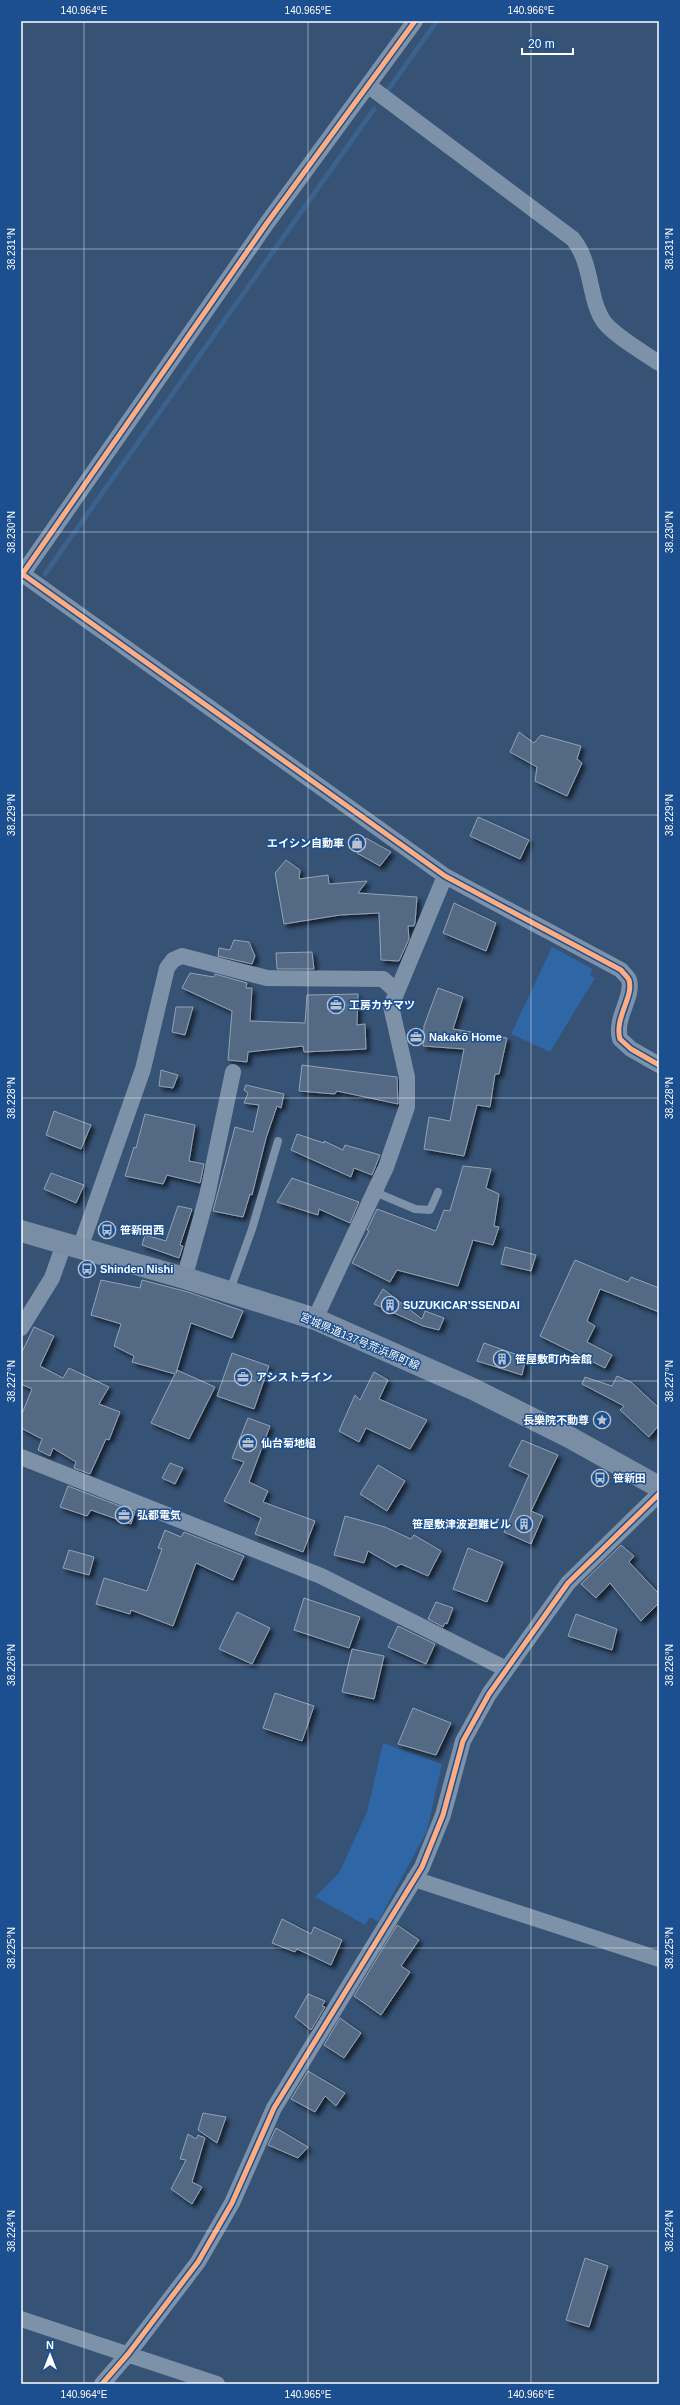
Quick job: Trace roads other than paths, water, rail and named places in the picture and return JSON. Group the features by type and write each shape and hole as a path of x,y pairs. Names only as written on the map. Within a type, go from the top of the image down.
{"main road":[{"name":"宮城県道137号荒浜原町線","path":"21,1231 188,1279 315,1319 473,1389 569,1437 659,1487"}],"street":[{"path":"416,21 267,223 22,574 445,876 621,970 629,979 629,989 619,1021 618,1032 620,1039 631,1049 659,1065"},
{"path":"369,86 573,239 584,256 599,310 604,322 613,331 659,363"},
{"path":"315,1319 386,1167 408,1107 407,1077 391,1006 445,876"},
{"path":"21,1328 72,1246 134,1099 143,1069 167,968 173,960 182,956 267,978 383,979 396,991"},
{"path":"187,1268 207,1196 234,1072"},
{"path":"21,1457 321,1576 506,1669"},
{"path":"102,2384 128,2354 198,2262 232,2203 274,2108 414,1879 443,1815 463,1741 475,1716 506,1669 568,1583 659,1494"},
{"path":"414,1879 659,1959"},
{"path":"21,2319 216,2384"}],"lane":[{"path":"233,1282 252,1229 278,1141"},
{"path":"375,1192 415,1209 430,1210 438,1192"}],"waterway":[{"path":"388,90 437,21"},
{"path":"45,574 374,109"}],"place":[{"name":"エイシン自動車","path":"357,843"},
{"name":"工房カサマツ","path":"336,1005"},
{"name":"Nakakō Home","path":"416,1037"},
{"name":"笹新田西","path":"107,1230"},
{"name":"Shinden Nishi","path":"87,1269"},
{"name":"SUZUKICAR’SSENDAI","path":"390,1305"},
{"name":"笹屋敷町内会館","path":"502,1359"},
{"name":"アシストライン","path":"243,1377"},
{"name":"長樂院不動尊","path":"602,1420"},
{"name":"仙台菊地組","path":"248,1443"},
{"name":"笹新田","path":"600,1478"},
{"name":"弘都電気","path":"124,1515"},
{"name":"笹屋敷津波避難ビル","path":"524,1524"}]}
